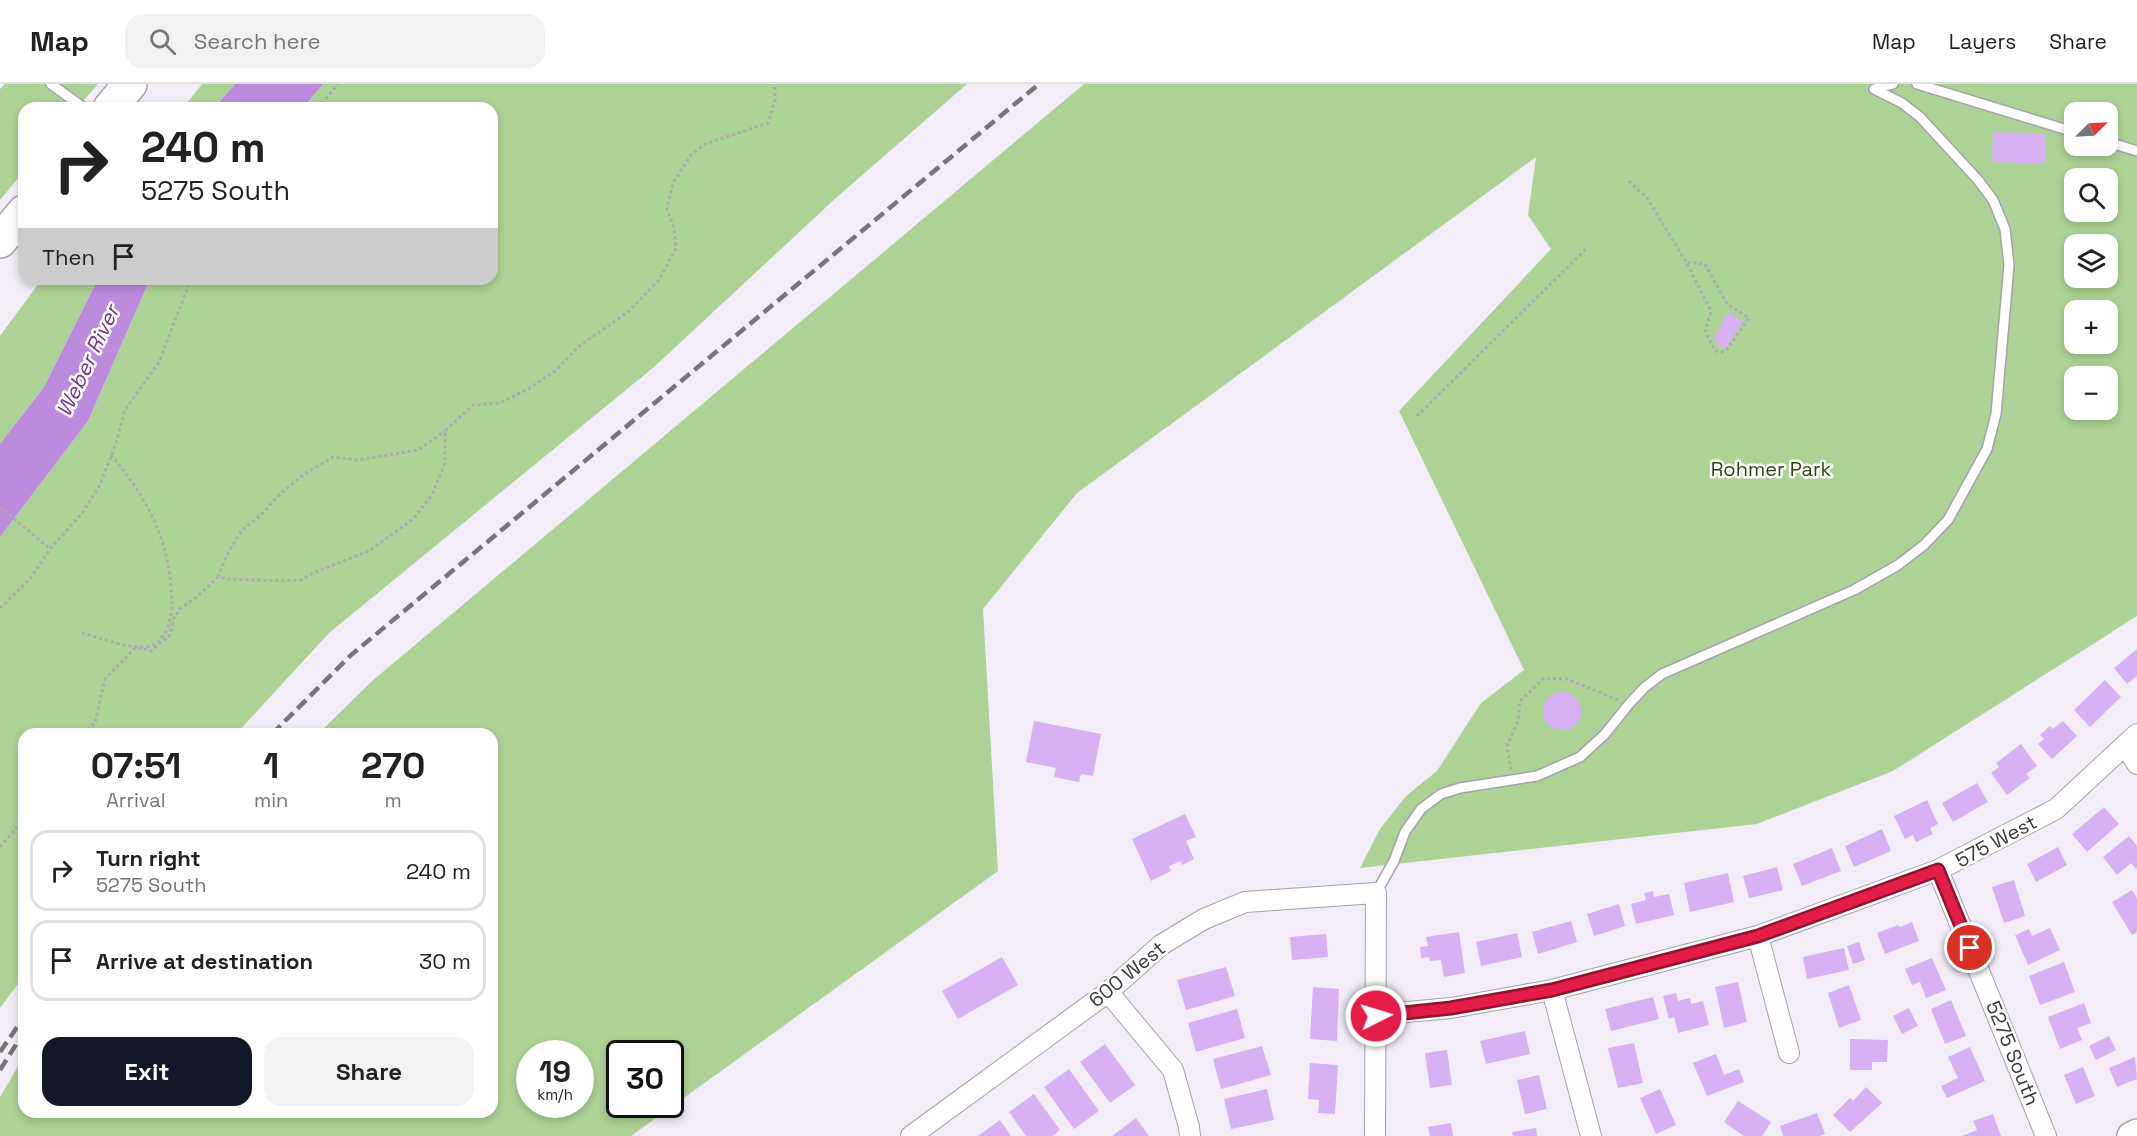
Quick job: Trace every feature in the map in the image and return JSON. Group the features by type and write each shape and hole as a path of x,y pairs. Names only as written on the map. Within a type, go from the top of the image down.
{"highway":[{"path":"115,102 130,84"},
{"path":"0,241 18,219"}],"street":[{"path":"2131,739 2137,764"},
{"name":"575 West","path":"1376,1016 1451,1008 1552,990 1758,936 1938,870 2056,809 2131,739"},
{"name":"5275 South","path":"1938,870 2046,1136"},
{"path":"1375,1136 1376,893"},
{"name":"600 West","path":"911,1136 1108,992 1161,945 1204,919 1245,902 1376,893"},
{"path":"1758,936 1789,1053"},
{"path":"1552,990 1591,1136"},
{"path":"1108,992 1173,1070 1190,1136"},
{"path":"2131,1136 2137,1133"}],"lane":[{"path":"51,84 76,102"},
{"path":"1376,893 1394,861 1405,832 1421,809 1441,794 1460,788 1537,776 1580,757 1605,734 1645,687 1662,674 1854,590 1898,565 1924,545 1948,520 1988,449 1996,414 2009,265 2005,229 1993,200 1978,180 1920,117 1902,103 1874,89 1893,84"},
{"path":"1917,84 2064,129"},
{"path":"2118,145 2137,151"}],"path":[{"path":"323,102 338,84"},
{"path":"82,633 151,651 170,635 174,618 180,609 218,577 228,553 242,530 303,475 333,457 358,460 418,450 445,431 473,405 500,403 528,389 555,371 578,347 628,312 659,280 676,248 674,228 667,209 673,183 691,155 705,144 768,123 775,101 775,84"},
{"path":"1629,181 1647,198 1686,262 1711,311 1705,331 1715,351 1725,352 1749,318 1727,304 1705,264 1686,262"},
{"path":"1417,416 1586,249"},
{"path":"0,608 30,579 50,549 83,512 100,485 125,410 159,362 189,285"},
{"path":"218,577 301,580 369,551 413,519 432,495 445,463 445,431"},
{"path":"90,728 95,723 105,679 136,647 152,646 166,634 173,611 169,562 161,535 147,504 111,455"},
{"path":"0,507 50,549"},
{"path":"1512,780 1507,746 1518,721 1520,700 1544,678 1567,679 1629,704"},
{"path":"0,847 18,826"}],"green space":[{"path":"5,84 98,84 82,102 18,102 18,178 0,200 0,89"},
{"path":"202,84 235,84 219,102 188,102"},
{"path":"323,84 967,84 837,197 654,367 329,633 242,728 18,728 18,984 0,1008 0,537 88,421 147,285 498,285 498,102 308,102"},
{"name":"Rohmer Park","path":"1084,84 2137,84 2137,616 1893,771 1757,824 1360,868 1380,829 1406,796 1437,771 1481,703 1524,670 1399,411 1551,249 1528,215 1536,157 1077,493 983,609 998,871 684,1098 684,1040 606,1040 606,1118 656,1118 631,1136 0,1136 0,1097 18,1066 18,1118 498,1118 498,728 324,728 372,681"},
{"path":"38,285 95,285 44,387 0,444 0,336"}],"water":[{"path":"235,84 323,84 308,102 219,102"},
{"name":"Weber River","path":"95,285 147,285 88,421 0,537 0,444 44,387"}],"building":[{"path":"1993,132 2046,134 2046,164 1992,162"},
{"path":"1728,312 1743,321 1725,349 1713,341"},
{"path":"2137,649 2137,676 2127,684 2114,668"},
{"path":"2105,680 2121,697 2090,727 2074,710"},
{"path":"1562,692 1575,698 1581,711 1575,724 1562,730 1549,724 1543,711 1549,698"},
{"path":"1034,721 1101,734 1093,776 1081,774 1079,782 1054,777 1056,768 1026,762"},
{"path":"2063,721 2077,736 2052,759 2038,744 2044,739 2040,735 2050,726 2053,729"},
{"path":"2021,744 2037,766 2026,774 2030,778 2007,795 1991,773 1999,767 1996,763"},
{"path":"1977,783 1988,802 1953,822 1942,803"},
{"path":"1927,800 1938,824 1930,828 1933,834 1916,842 1913,835 1905,839 1894,816"},
{"path":"2104,807 2119,824 2087,852 2072,834"},
{"path":"1185,814 1196,837 1186,841 1194,859 1182,865 1181,861 1169,866 1171,871 1151,881 1132,839"},
{"path":"1882,829 1891,851 1854,867 1845,846"},
{"path":"2129,836 2137,846 2137,868 2131,863 2117,875 2103,857"},
{"path":"2058,847 2067,865 2036,882 2027,864"},
{"path":"1832,848 1841,871 1802,886 1793,864"},
{"path":"1777,867 1783,890 1749,898 1743,876"},
{"path":"1728,873 1734,902 1690,912 1684,883"},
{"path":"2014,880 2025,916 2004,923 1992,887"},
{"path":"2132,890 2137,898 2137,932 2132,935 2112,902"},
{"path":"1653,891 1654,897 1669,894 1674,915 1636,924 1631,904 1646,900 1644,893"},
{"path":"1619,904 1625,926 1594,936 1587,914"},
{"path":"1571,921 1577,942 1538,954 1532,932"},
{"path":"1912,922 1919,941 1885,954 1877,933"},
{"path":"2050,928 2060,950 2028,965 2015,935 2029,929 2032,936"},
{"path":"1459,932 1465,973 1444,977 1441,960 1430,961 1429,957 1421,958 1420,947 1428,946 1426,937"},
{"path":"1517,933 1522,957 1481,966 1476,942"},
{"path":"1326,934 1328,957 1292,960 1290,937"},
{"path":"1859,942 1865,960 1853,964 1847,946"},
{"path":"1844,948 1849,970 1807,979 1803,957"},
{"path":"1002,957 1018,985 958,1019 942,991"},
{"path":"1932,958 1946,990 1926,998 1920,982 1912,985 1905,969"},
{"path":"2064,962 2075,992 2040,1005 2029,976"},
{"path":"1226,967 1235,996 1186,1010 1177,980"},
{"path":"1738,982 1747,1022 1724,1028 1715,987"},
{"path":"1849,985 1861,1020 1839,1028 1828,993"},
{"path":"1313,987 1339,989 1337,1041 1310,1039"},
{"path":"1676,993 1678,1001 1690,998 1691,1004 1703,1001 1709,1025 1678,1033 1674,1017 1669,1019 1663,996"},
{"path":"1653,997 1659,1019 1611,1031 1605,1009"},
{"path":"1951,1000 1966,1036 1945,1044 1931,1009"},
{"path":"2084,1003 2091,1023 2077,1028 2082,1040 2060,1049 2048,1017"},
{"path":"1909,1008 1918,1026 1902,1034 1893,1016"},
{"path":"1237,1009 1245,1038 1196,1052 1188,1023"},
{"path":"1525,1031 1530,1054 1486,1064 1480,1041"},
{"path":"2109,1036 2116,1050 2096,1060 2089,1046"},
{"path":"1850,1039 1888,1040 1887,1062 1872,1062 1872,1070 1850,1070"},
{"path":"1634,1043 1643,1083 1618,1088 1608,1048"},
{"path":"1105,1044 1135,1085 1110,1103 1080,1062"},
{"path":"1262,1046 1271,1075 1221,1089 1213,1059"},
{"path":"1970,1047 1985,1081 1947,1098 1941,1086 1958,1078 1948,1057"},
{"path":"1447,1050 1452,1085 1430,1088 1425,1053"},
{"path":"1716,1054 1724,1075 1739,1069 1744,1082 1707,1096 1693,1063"},
{"path":"2135,1057 2137,1079 2117,1087 2109,1068"},
{"path":"1310,1063 1338,1065 1335,1114 1318,1113 1319,1100 1308,1099"},
{"path":"2083,1067 2095,1096 2076,1104 2064,1075"},
{"path":"1069,1069 1099,1111 1074,1129 1044,1087"},
{"path":"1539,1075 1547,1109 1525,1114 1517,1080"},
{"path":"1866,1087 1882,1103 1850,1132 1833,1115 1850,1098 1853,1101"},
{"path":"1267,1089 1274,1120 1231,1129 1224,1099"},
{"path":"1660,1089 1676,1125 1656,1134 1640,1098"},
{"path":"1034,1094 1060,1130 1052,1136 1026,1136 1009,1112"},
{"path":"1738,1101 1771,1122 1762,1136 1744,1136 1724,1122"},
{"path":"1817,1113 1825,1134 1783,1136 1780,1126"},
{"path":"1993,1114 2001,1136 1962,1136 1977,1130 1973,1121"},
{"path":"1136,1118 1149,1136 1112,1136"},
{"path":"1000,1120 1011,1136 978,1136"},
{"path":"1451,1123 1453,1136 1430,1136 1428,1127"},
{"path":"1536,1128 1537,1136 1513,1136 1512,1132"}],"railway":[{"path":"278,728 351,655 1039,84"},
{"path":"0,1052 18,1026"},
{"path":"0,1070 18,1042"}],"route":[{"path":"1376,1016 1451,1008 1552,990 1758,936 1938,870 1970,948"}]}
